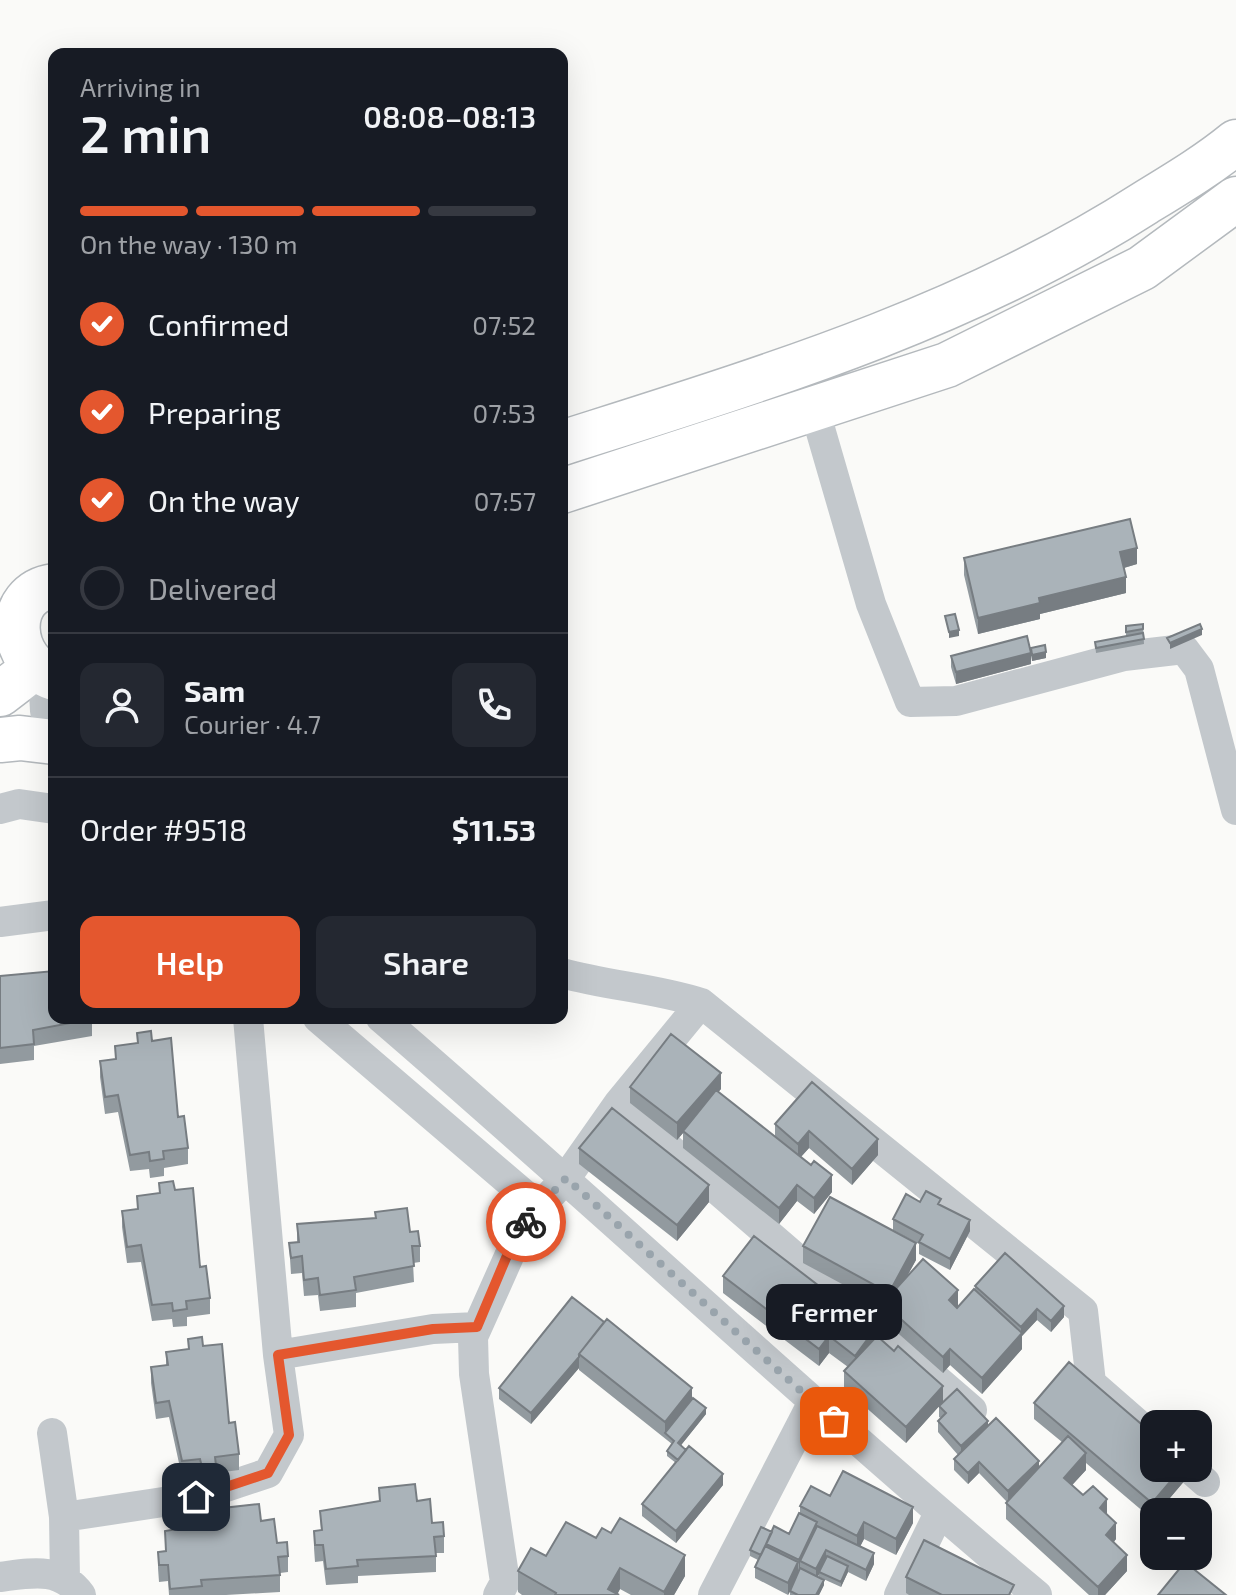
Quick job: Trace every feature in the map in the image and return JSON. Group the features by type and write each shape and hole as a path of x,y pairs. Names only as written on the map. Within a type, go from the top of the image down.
{"highway":[{"path":"568,441 811,363 979,295 1089,239 1236,142"},
{"path":"568,489 947,365 1128,275 1236,199"},
{"path":"0,694 44,673 21,651 10,618 30,598 48,589"},
{"path":"0,740 20,738 48,741"}],"street":[{"path":"814,408 871,604 910,702 956,701 1124,656 1184,649 1199,669 1236,810"},
{"path":"44,673 43,702 48,714"},
{"path":"0,809 19,804 48,808"},
{"path":"0,922 48,916"},
{"path":"568,975 605,985 662,990 701,1003 1083,1311 1091,1383 1140,1426"},
{"path":"498,1595 505,1582 474,1374 473,1337 523,1225 566,1178 618,1104 701,1003"},
{"path":"64,1517 196,1497 268,1473 289,1435 278,1355 247,1024"},
{"path":"325,1024 539,1207"},
{"path":"400,1024 813,1402 1037,1595"},
{"path":"618,1104 972,1410"},
{"path":"278,1355 433,1329 477,1327"},
{"path":"713,1595 813,1402"},
{"path":"52,1433 73,1587"},
{"path":"899,1595 939,1513"},
{"path":"0,1577 39,1572 73,1587"}],"building":[{"path":"1130,519 1137,548 1120,552 1126,577 1039,598 1040,603 978,618 964,558"},
{"path":"955,614 959,630 949,632 945,616"},
{"path":"1143,624 1143,629 1126,632 1126,626"},
{"path":"1200,624 1202,629 1170,643 1167,638"},
{"path":"1143,633 1144,639 1096,648 1095,642"},
{"path":"1027,636 1031,653 956,672 951,656"},
{"path":"1045,645 1046,652 1032,655 1031,648"},
{"path":"48,972 48,1024 65,1024 33,1030 34,1044 0,1048 0,976"},
{"path":"151,1031 152,1041 171,1038 178,1117 184,1116 188,1148 163,1151 164,1159 150,1161 149,1152 130,1155 118,1095 105,1097 100,1061 116,1059 115,1046 138,1043 137,1033"},
{"path":"671,1034 721,1073 677,1123 630,1087"},
{"path":"812,1082 878,1139 852,1169 809,1131 798,1144 775,1124"},
{"path":"716,1090 811,1165 814,1161 832,1175 814,1198 797,1185 779,1208 683,1131"},
{"path":"612,1108 709,1185 677,1225 579,1148"},
{"path":"173,1181 175,1190 193,1188 200,1267 206,1266 210,1298 186,1301 187,1309 173,1311 172,1303 152,1305 141,1245 127,1247 122,1211 138,1209 137,1196 160,1193 159,1183"},
{"path":"926,1191 941,1199 938,1204 970,1220 950,1259 919,1242 923,1235 893,1219 906,1194 920,1202"},
{"path":"830,1197 916,1243 889,1293 803,1246"},
{"path":"407,1208 410,1232 418,1231 420,1246 412,1246 414,1266 354,1277 356,1290 320,1295 318,1278 304,1280 302,1256 291,1258 289,1243 299,1242 297,1224 376,1218 375,1212"},
{"path":"754,1236 875,1329 855,1356 829,1336 819,1349 723,1276"},
{"path":"1005,1253 1064,1306 1051,1321 1037,1309 1021,1327 975,1286"},
{"path":"923,1259 958,1290 949,1300 957,1308 974,1289 1022,1333 982,1378 950,1349 943,1357 883,1303"},
{"path":"572,1297 604,1322 579,1357 531,1413 499,1388"},
{"path":"607,1319 692,1388 665,1422 579,1354"},
{"path":"877,1336 894,1351 898,1346 943,1386 906,1427 844,1371"},
{"path":"202,1337 203,1346 222,1344 229,1423 235,1422 239,1454 215,1457 216,1465 202,1467 200,1459 182,1461 169,1401 156,1403 151,1367 168,1365 166,1352 189,1349 188,1339"},
{"path":"1069,1362 1140,1423 1140,1482 1170,1482 1156,1498 1146,1498 1034,1403"},
{"path":"957,1389 988,1421 961,1446 938,1421 946,1413 939,1406"},
{"path":"693,1398 706,1408 678,1443 686,1450 678,1460 667,1451 674,1441 665,1433"},
{"path":"996,1418 1039,1461 1008,1491 979,1462 968,1473 954,1459"},
{"path":"1068,1436 1086,1453 1064,1478 1083,1495 1093,1486 1107,1499 1100,1508 1116,1523 1106,1535 1127,1555 1098,1587 1006,1503"},
{"path":"689,1446 723,1474 676,1531 642,1504"},
{"path":"843,1471 913,1507 896,1539 864,1522 857,1536 800,1506 811,1486 830,1496"},
{"path":"415,1484 417,1501 430,1499 432,1523 443,1522 444,1536 434,1537 436,1556 357,1560 358,1566 326,1569 323,1545 315,1545 314,1531 322,1530 320,1511 380,1501 379,1488"},
{"path":"259,1504 261,1521 274,1519 277,1543 287,1542 288,1556 278,1557 280,1575 201,1580 202,1586 170,1589 168,1565 159,1565 158,1552 166,1551 165,1531 225,1521 223,1508"},
{"path":"799,1513 817,1522 799,1560 766,1544 774,1526 789,1534"},
{"path":"620,1518 685,1555 664,1592 620,1568 608,1589 619,1595 555,1595 518,1571 531,1548 546,1556 566,1522 596,1538 602,1528 611,1533"},
{"path":"817,1526 874,1553 866,1570 826,1550 816,1569 800,1561"},
{"path":"761,1527 772,1532 761,1555 750,1550"},
{"path":"924,1540 1014,1585 1009,1595 942,1595 906,1577"},
{"path":"765,1546 798,1562 788,1583 755,1567"},
{"path":"827,1556 848,1566 841,1582 819,1572"},
{"path":"800,1568 824,1580 816,1595 798,1595 790,1591"},
{"path":"1178,1570 1195,1570 1226,1595 1158,1595"}],"way so far":[{"path":"526,1222 566,1178 834,1421"}],"place":[{"name":"Fermer","path":"834,1421"}],"route":[{"path":"196,1497 268,1473 289,1435 278,1355 433,1329 477,1327 506,1258 526,1222"}]}
